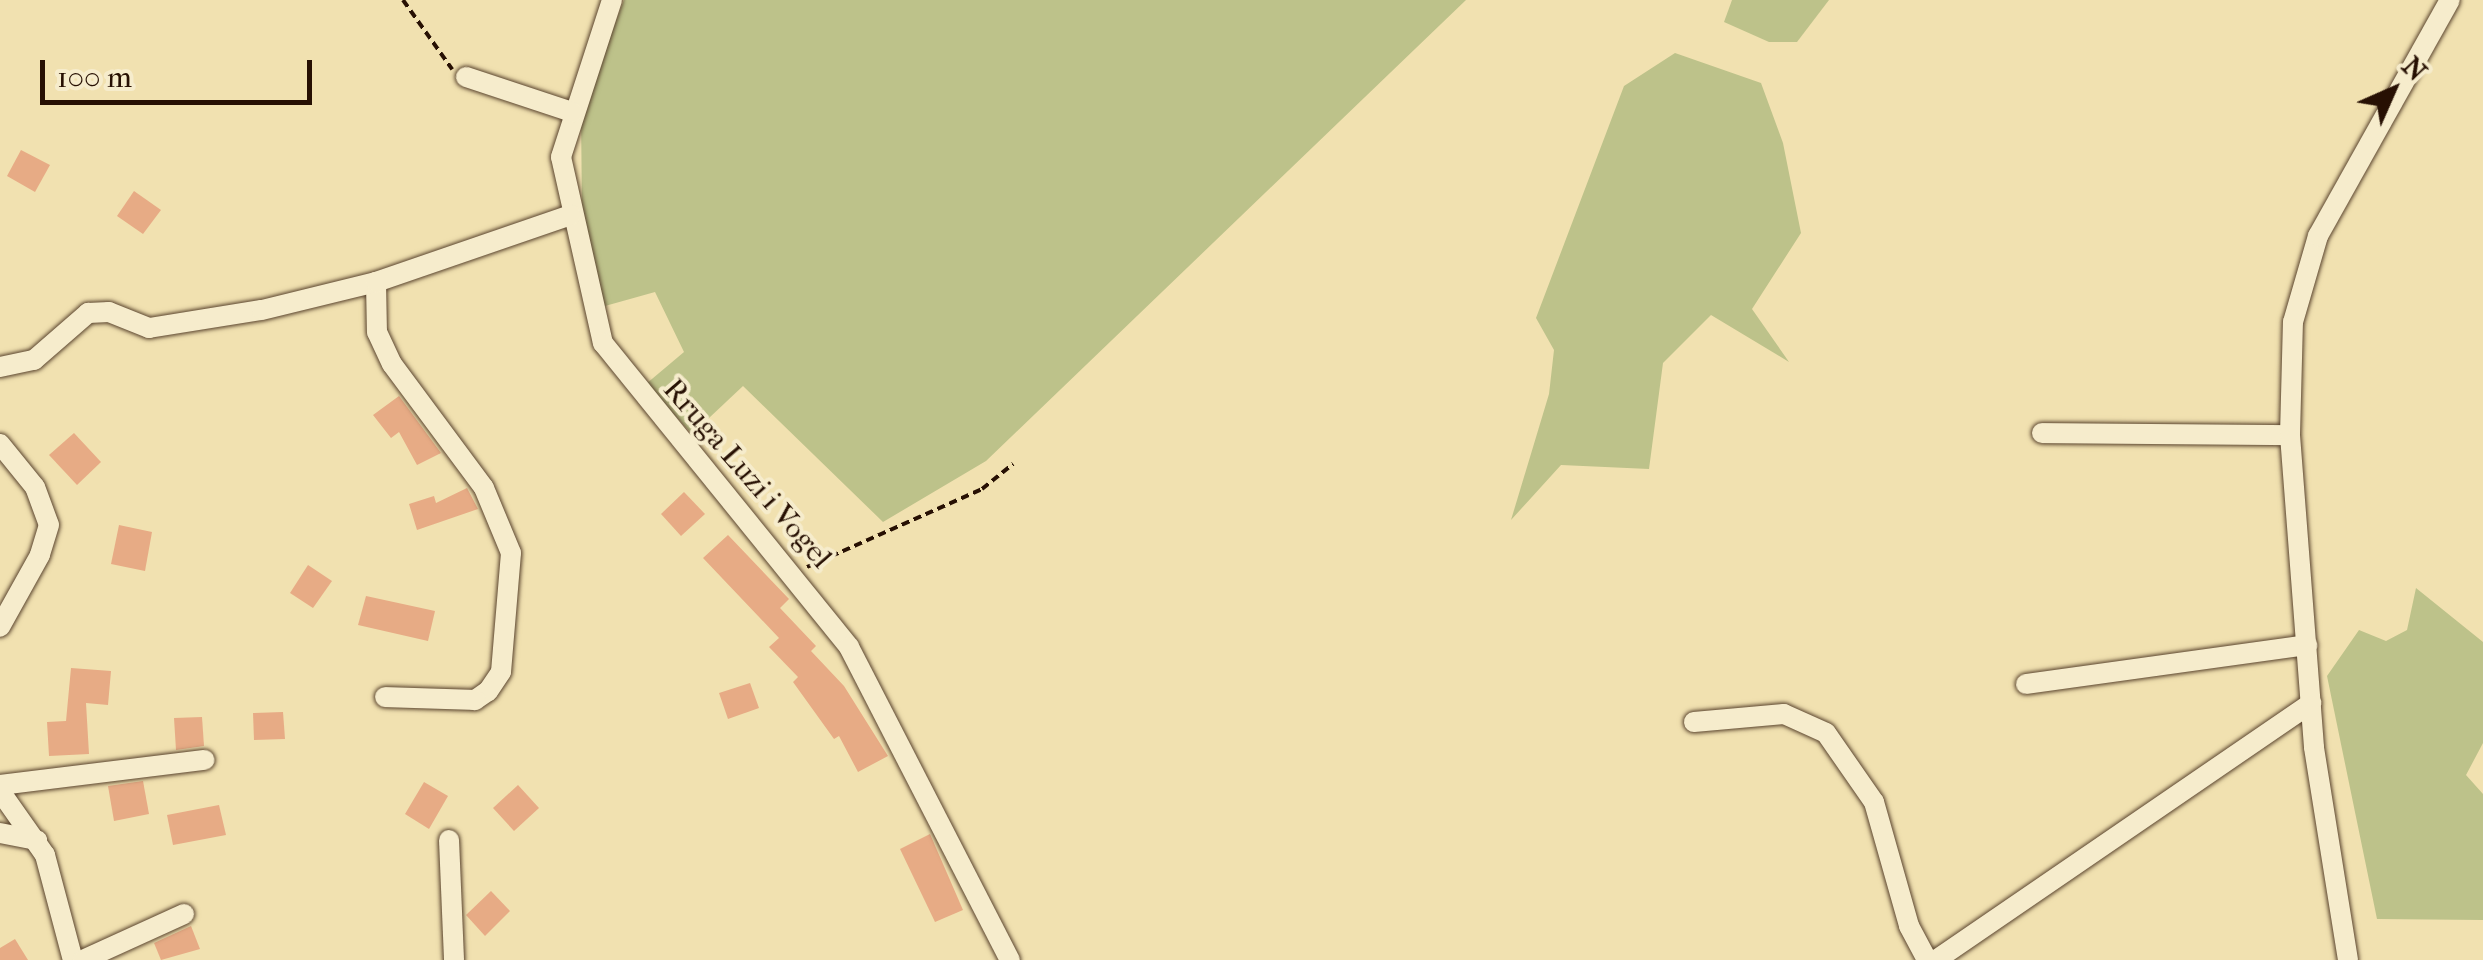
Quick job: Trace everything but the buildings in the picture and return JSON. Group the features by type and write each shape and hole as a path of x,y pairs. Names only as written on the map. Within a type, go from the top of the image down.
{"street":[{"name":"Rruga Luzi i Vogel","path":"612,0 572,112 561,157 594,318 614,362 794,572 849,646 1010,960"},
{"path":"2348,960 2311,703 2290,435 2292,322 2318,236 2450,0"},
{"path":"466,77 572,112"},
{"path":"0,368 34,360 98,310 150,328 262,310 376,282 571,215"},
{"path":"376,282 377,332 392,364 484,488 511,553 501,672 488,691 475,700 385,697"},
{"path":"2042,432 2290,435"},
{"path":"0,444 34,486 49,525 40,556 0,628"},
{"path":"2026,684 2307,644"},
{"path":"1936,960 2311,703"},
{"path":"1694,722 1784,714 1805,719 1835,742 1874,802 1909,926 1927,960"},
{"path":"73,960 37,840 0,788 204,760"},
{"path":"0,832 37,840"},
{"path":"449,840 454,960"},
{"path":"83,960 184,914"}],"path":[{"path":"404,0 448,66 466,77"},
{"path":"794,572 982,489 1013,464"}],"green space":[{"path":"624,0 1466,0 986,461 883,522 743,386 692,434 646,384 684,352 655,292 605,306 582,213 581,112"},
{"path":"1732,0 1829,0 1797,42 1769,42 1724,22"},
{"path":"1675,53 1761,83 1783,143 1801,233 1752,309 1789,362 1711,315 1663,363 1649,469 1561,465 1511,520 1549,394 1554,350 1536,318 1624,86"},
{"path":"2416,588 2483,642 2483,743 2466,775 2483,794 2483,920 2377,919 2327,676 2359,630 2386,641 2407,630"}]}
